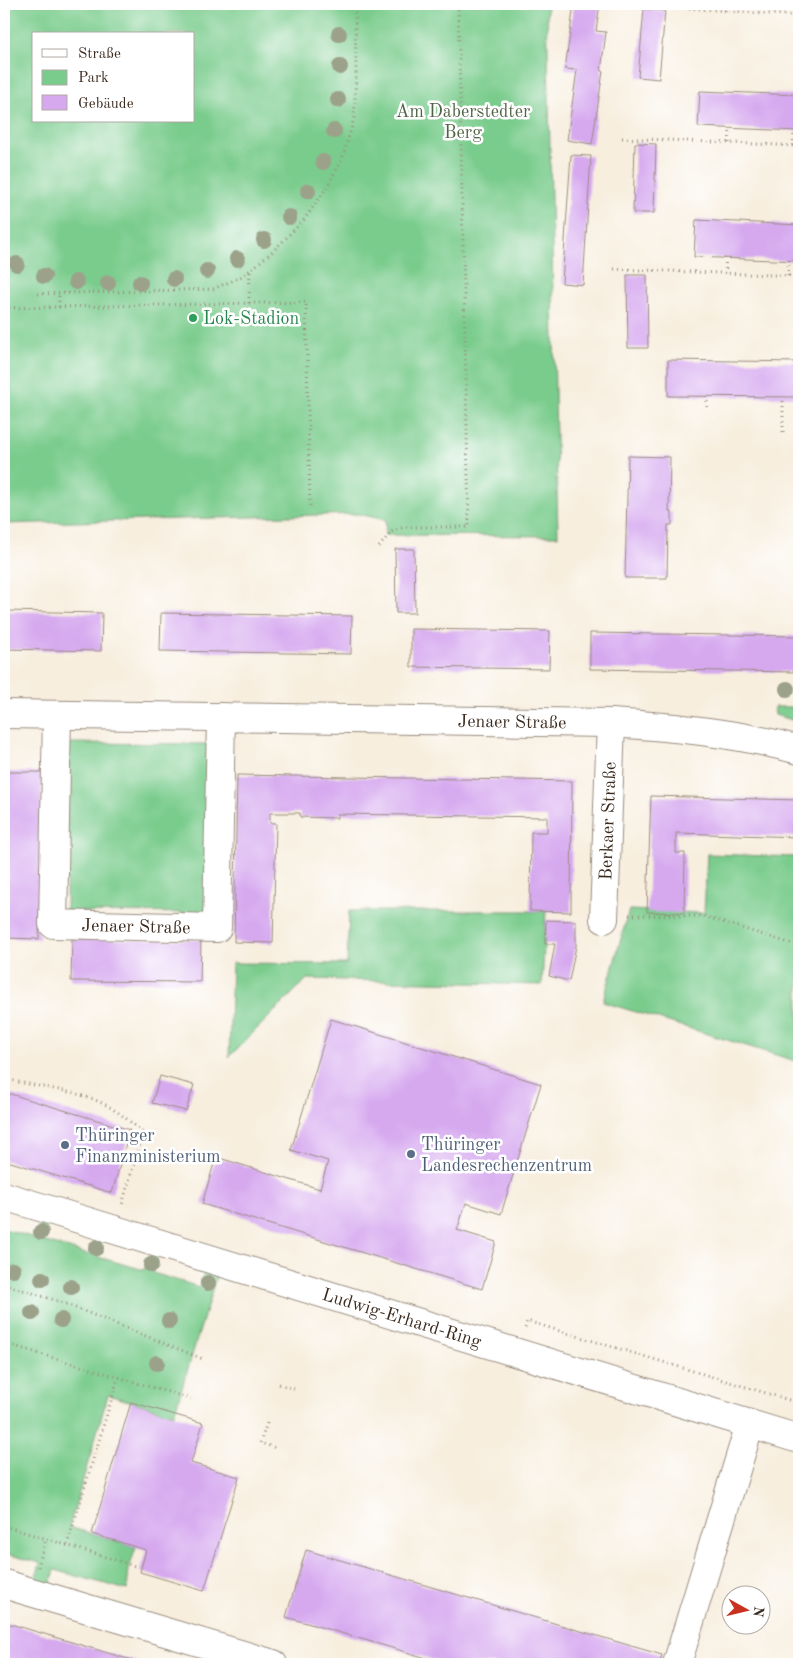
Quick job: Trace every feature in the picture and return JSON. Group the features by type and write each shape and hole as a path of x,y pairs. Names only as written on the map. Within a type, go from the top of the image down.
{"street":[{"name":"Jenaer Straße","path":"4,714 221,716 611,724 721,733 799,750"},
{"name":"Jenaer Straße","path":"58,715 54,924 217,928 221,716"},
{"name":"Berkaer Straße","path":"604,917 611,724"},
{"name":"Ludwig-Erhard-Ring","path":"4,1196 799,1439"},
{"path":"677,1664 750,1424"},
{"path":"4,1584 273,1664"}],"path":[{"path":"38,294 213,289 243,276 271,253 303,221 326,188 342,159 354,119 356,73 354,4"},
{"path":"378,546 390,532 404,527 469,527 458,4"},
{"path":"629,4 798,16 798,4"},
{"path":"725,4 725,11"},
{"path":"729,143 730,129"},
{"path":"793,146 794,131"},
{"path":"622,138 799,146"},
{"path":"725,258 726,274"},
{"path":"788,260 788,276"},
{"path":"249,303 250,270"},
{"path":"614,270 799,276"},
{"path":"59,294 59,307"},
{"path":"4,308 306,302 310,510"},
{"path":"707,396 707,410"},
{"path":"782,432 783,397"},
{"path":"604,917 703,916 799,946"},
{"path":"4,1078 67,1092 105,1104 143,1133 115,1229"},
{"path":"4,1284 61,1302 203,1359"},
{"path":"518,1352 527,1321 799,1403"},
{"path":"4,1343 191,1400"},
{"path":"67,1545 118,1378"},
{"path":"279,1384 294,1389"},
{"path":"267,1423 260,1443 276,1448"},
{"path":"4,1526 135,1566"}],"green space":[{"name":"Lok-Stadion","path":"4,4 547,4 558,536 385,535 386,520 358,514 4,524"},
{"path":"774,707 799,707 799,722 775,715"},
{"path":"68,743 210,744 209,913 66,912"},
{"path":"707,854 799,857 799,1062 603,1002 629,910 704,913"},
{"path":"349,911 546,911 542,985 307,979 229,1057 232,963 347,964"},
{"path":"40,1221 48,1223 43,1241 89,1255 95,1237 103,1239 98,1257 144,1270 150,1255 157,1257 153,1273 199,1287 205,1270 217,1274 174,1414 108,1395 69,1527 136,1547 129,1569 127,1590 55,1570 50,1587 35,1583 40,1563 7,1554 4,1563 4,1229 35,1238"}],"building":[{"path":"574,4 600,4 596,31 606,32 601,71 603,71 592,144 567,140 577,70 565,69"},
{"path":"644,9 665,11 659,79 638,77"},
{"path":"700,91 799,95 799,131 698,127"},
{"path":"635,143 656,144 654,213 633,213"},
{"path":"571,155 591,156 583,285 562,283"},
{"path":"696,220 799,225 799,261 694,257"},
{"path":"627,275 647,275 648,348 628,348"},
{"path":"668,360 799,362 799,397 668,396"},
{"path":"628,456 670,457 669,512 672,512 672,525 668,525 667,578 625,578"},
{"path":"395,549 414,549 415,613 396,613"},
{"path":"4,611 102,613 101,651 4,649"},
{"path":"161,613 352,616 351,654 160,651"},
{"path":"411,629 550,631 549,669 411,667"},
{"path":"590,633 799,636 799,672 590,669"},
{"path":"4,772 42,772 39,939 4,938 4,829 8,829 8,810 4,809"},
{"path":"237,775 572,781 571,912 530,911 531,832 547,832 547,817 337,814 337,818 300,817 300,813 270,813 270,823 276,823 273,943 234,942"},
{"path":"651,796 799,800 799,837 676,833 676,853 685,853 684,913 647,912"},
{"path":"546,920 576,921 576,946 569,981 549,976 555,944 545,944"},
{"path":"72,939 201,940 200,982 71,981"},
{"name":"Thüringer Landesrechenzentrum","path":"331,1019 541,1084 501,1214 466,1203 457,1230 496,1242 482,1289 202,1204 216,1157 320,1189 328,1161 291,1150"},
{"path":"160,1076 194,1085 186,1111 152,1103"},
{"name":"Thüringer Finanzministerium","path":"4,1092 130,1130 112,1193 4,1160"},
{"path":"131,1402 203,1423 191,1463 239,1477 204,1591 140,1572 146,1550 92,1534"},
{"path":"306,1550 662,1655 659,1664 447,1664 286,1617"},
{"path":"4,1622 145,1664 4,1664"}],"place":[{"name":"Lok-Stadion","path":"193,318"},
{"name":"Thüringer Finanzministerium","path":"65,1145"},
{"name":"Thüringer Landesrechenzentrum","path":"411,1154"}],"park label":[{"name":"Am Daberstedter Berg","path":"463,121"}]}
